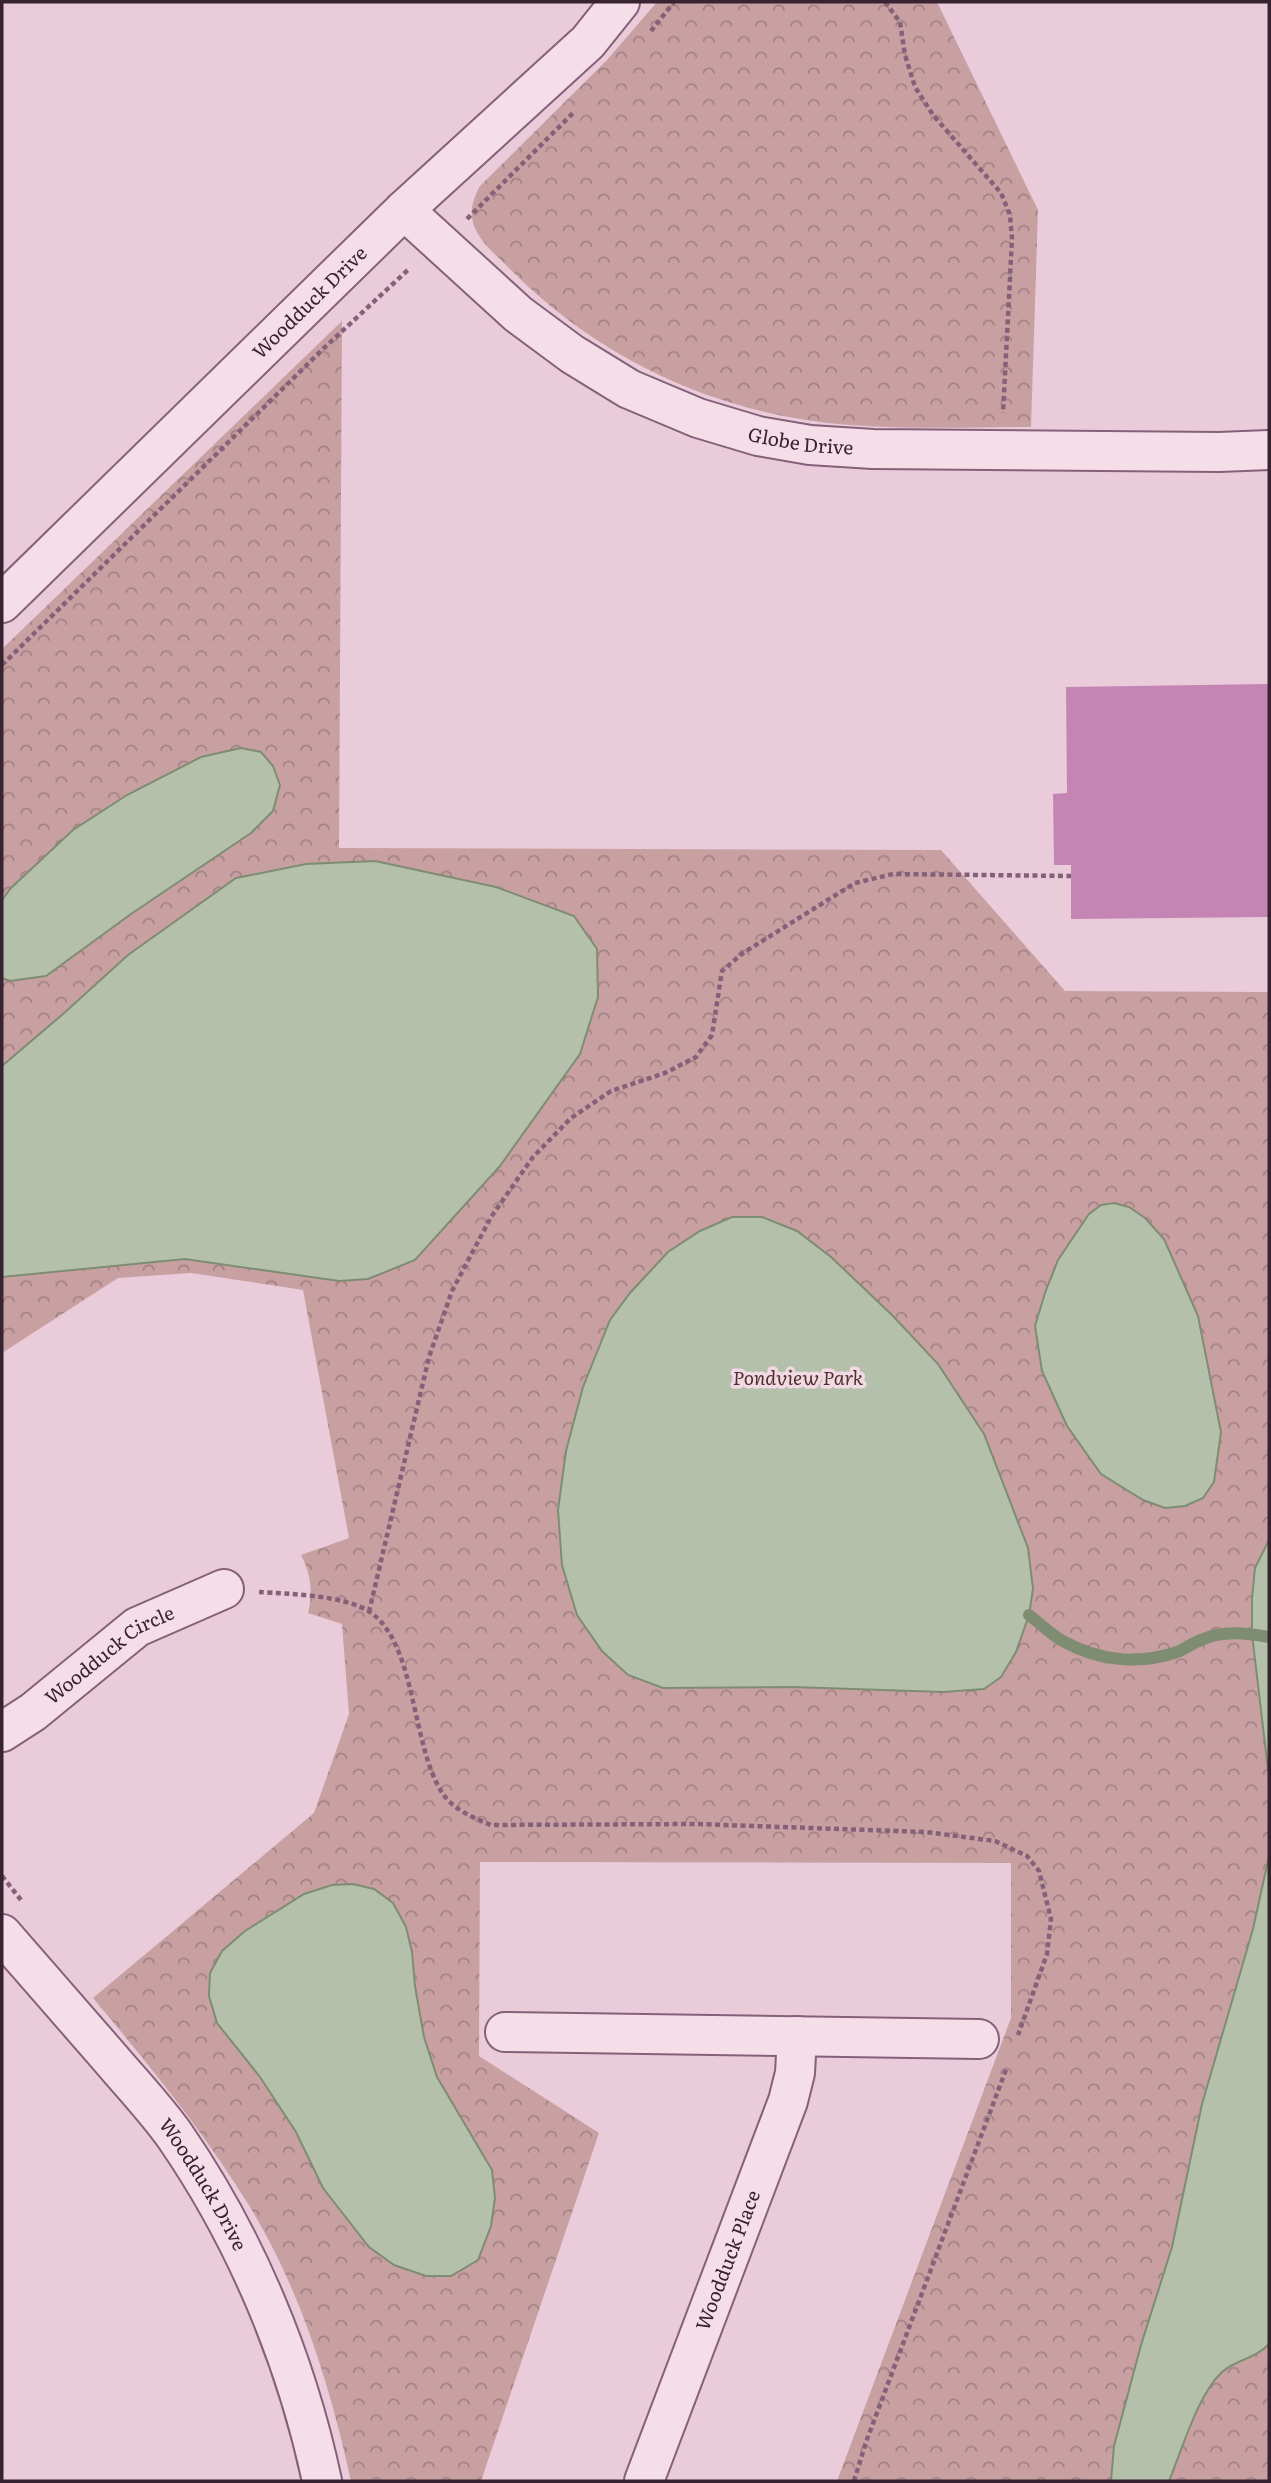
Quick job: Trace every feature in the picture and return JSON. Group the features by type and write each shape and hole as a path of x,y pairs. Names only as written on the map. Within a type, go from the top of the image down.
{"street":[{"name":"Woodduck Drive","path":"2,603 404,210 588,42 620,2"},
{"name":"Globe Drive","path":"404,210 517,314 572,355 629,389 698,418 758,436 810,445 873,449 1179,452 1269,450"},
{"name":"Woodduck Circle","path":"2,1732 33,1712 136,1627 224,1589"},
{"name":"Woodduck Drive","path":"2,1934 174,2135 222,2211 257,2284 290,2365 308,2421 322,2481"},
{"path":"505,2032 998,2040"},
{"name":"Woodduck Place","path":"644,2481 793,2086 797,2036"}],"path":[{"path":"885,2 900,22 905,55 915,87 933,115 1000,193 1010,215 1012,239 1003,424"},
{"path":"2,665 323,349 413,265"},
{"path":"369,1612 429,1357 452,1291 491,1217 533,1157 571,1118 611,1091 665,1073 696,1057 712,1035 722,971 743,953 855,883 893,874 1071,876"},
{"path":"224,1589 338,1600 369,1612 389,1631 400,1658 430,1766 443,1794 466,1814 492,1825 696,1824 926,1832 995,1840 1027,1856 1039,1871 1051,1919 1047,1954 998,2040"},
{"path":"854,2481 866,2442 1008,2065"}],"green space":[{"path":"657,2 937,2 1038,210 1031,427 922,428 840,424 771,413 729,402 689,388 612,350 543,299 484,242 473,223 472,212 480,186 607,60"},
{"name":"Pondview Park","path":"342,321 339,848 941,850 1065,991 1269,992 1269,2481 837,2481 1011,2018 1011,1863 480,1862 479,2056 599,2133 481,2481 351,2481 334,2410 312,2340 268,2239 232,2179 195,2126 93,1998 314,1813 349,1714 342,1624 308,1613 310,1583 301,1555 349,1538 303,1290 191,1273 118,1278 2,1353 2,649"}],"shaded area":[{"path":"241,748 261,752 273,766 280,785 273,811 251,833 131,914 46,976 10,981 2,978 2,900 11,888 73,830 127,795 201,757"},
{"path":"375,861 496,887 574,916 597,949 598,997 580,1054 500,1166 415,1260 368,1279 339,1281 185,1259 2,1277 2,1066 128,955 236,878 306,864"},
{"path":"1114,1203 1129,1207 1145,1218 1164,1239 1198,1316 1221,1432 1214,1482 1203,1498 1185,1506 1165,1508 1143,1500 1101,1474 1067,1426 1042,1371 1035,1326 1058,1260 1089,1214 1101,1205"},
{"path":"732,1217 762,1217 797,1231 831,1257 893,1316 938,1364 984,1434 1028,1548 1033,1589 1029,1615 1016,1652 1001,1677 984,1689 943,1692 793,1687 663,1688 628,1675 602,1651 577,1615 562,1565 558,1510 566,1451 583,1387 610,1320 630,1293 668,1252 700,1231"},
{"path":"1269,1540 1269,1778 1252,1634 1252,1599 1255,1568"},
{"path":"1269,1856 1269,2344 1258,2353 1227,2368 1213,2382 1198,2408 1169,2481 1111,2481 1114,2446 1141,2345 1172,2247 1202,2104 1253,1929"},
{"path":"353,1884 374,1889 393,1903 406,1927 424,2037 437,2077 492,2170 495,2198 491,2226 478,2260 451,2276 426,2276 394,2265 369,2247 323,2188 296,2132 260,2077 217,2023 209,1996 210,1973 222,1951 245,1931 304,1894 332,1885"}],"building":[{"path":"1269,684 1269,917 1071,919 1071,865 1054,865 1053,794 1067,793 1066,687"}],"waterway":[{"path":"1029,1615 1054,1636 1076,1648 1119,1659 1163,1656 1217,1635 1269,1637"}]}
